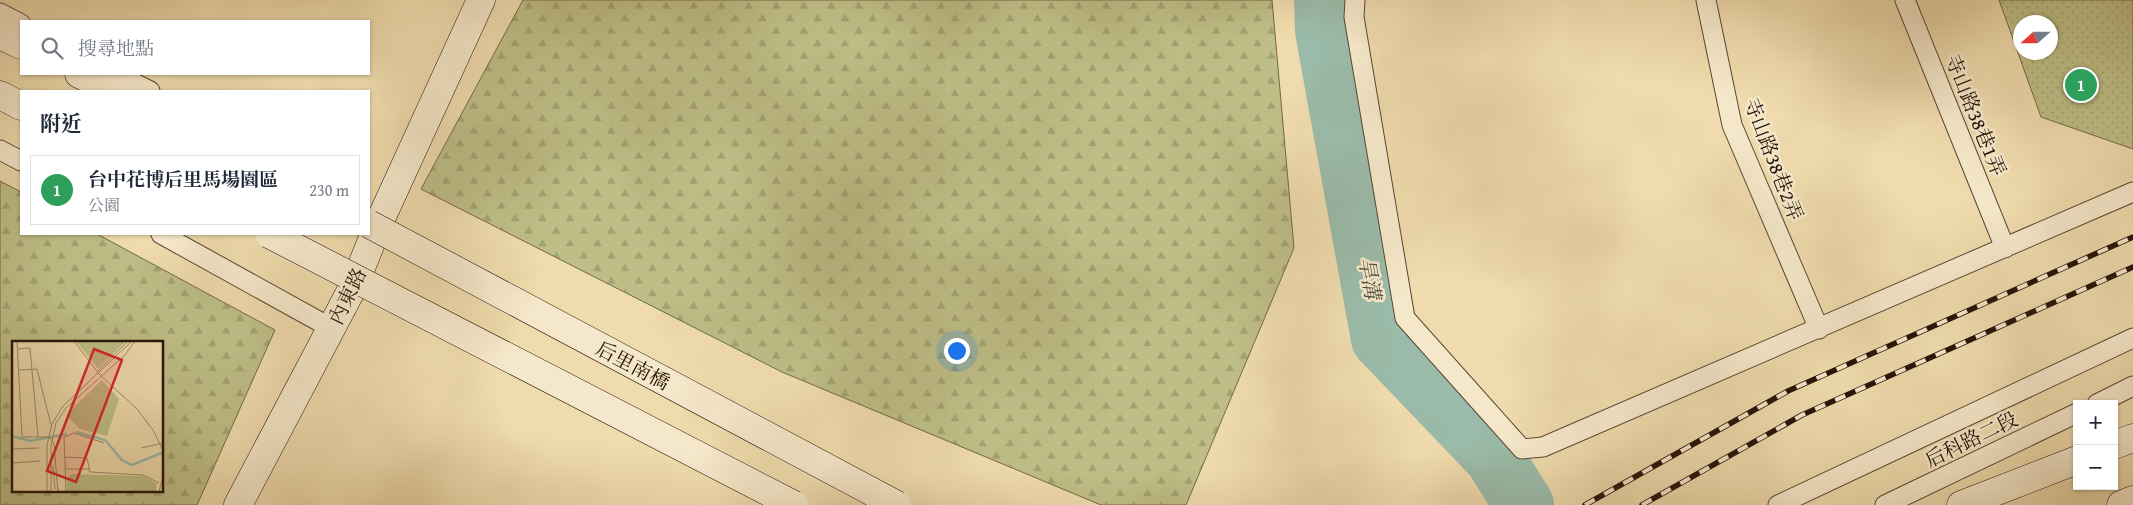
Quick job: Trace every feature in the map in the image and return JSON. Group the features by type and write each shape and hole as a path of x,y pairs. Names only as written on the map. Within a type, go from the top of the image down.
{"street":[{"name":"內東路","path":"372,222 481,0"},
{"path":"0,35 20,45"},
{"path":"81,75 112,90"},
{"path":"0,95 20,105"},
{"name":"后里南橋","path":"372,222 897,505"},
{"path":"271,235 794,505"},
{"name":"內東路","path":"238,505 354,285 368,235"},
{"path":"2118,444 2133,438"},
{"path":"1961,505 2073,462"},
{"path":"2121,505 2133,500"}],"lane":[{"path":"1355,0 1354,18 1405,318 1522,449 1543,448 2133,192"},
{"name":"寺山路38巷2弄","path":"1706,0 1732,125 1819,328"},
{"name":"寺山路38巷1弄","path":"1905,0 2005,248"},
{"path":"0,13 20,23"},
{"path":"118,75 148,90"},
{"path":"0,150 20,160"},
{"path":"163,235 331,328"},
{"path":"1778,505 2133,338"},
{"path":"2105,400 2133,386"},
{"name":"后科路二段","path":"1885,505 2073,415"}],"green space":[{"path":"523,0 1272,0 1294,248 1186,505 1101,505 782,372 421,189"},
{"path":"1999,0 2133,0 2133,149 2041,117 2021,60 2058,60 2058,15 2013,15 2013,39"},
{"path":"0,181 20,191 20,235 99,235 275,330 197,505 0,505"}],"waterway":[{"name":"旱溝","path":"1324,0 1325,31 1381,339 1494,457 1524,505"}],"railway":[{"path":"1585,505 1788,391 2133,237"},
{"path":"1642,505 1802,415 2133,267"}],"place":[{"name":"台中花博后里馬場園區","path":"2081,85"}]}
